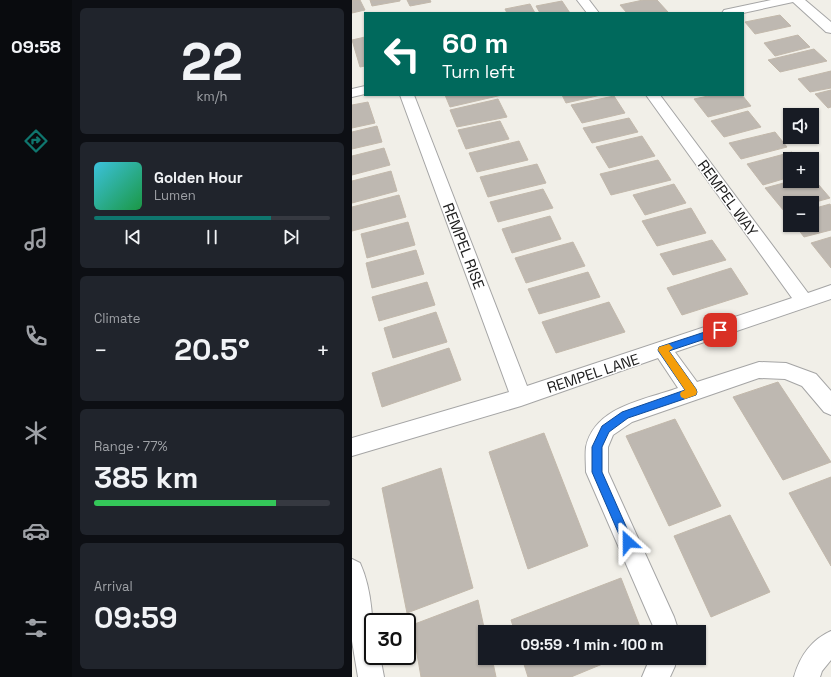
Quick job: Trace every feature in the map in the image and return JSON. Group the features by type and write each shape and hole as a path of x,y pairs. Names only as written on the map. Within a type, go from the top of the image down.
{"street":[{"path":"583,0 592,12"},
{"path":"733,12 788,0"},
{"path":"798,0 831,29"},
{"path":"352,93 364,90"},
{"name":"REMPEL RISE","path":"407,96 521,397"},
{"name":"REMPEL WAY","path":"654,96 804,301"},
{"name":"REMPEL LANE","path":"352,447 521,397 831,292"},
{"path":"663,350 692,392"},
{"path":"665,625 597,472 597,447 605,429 625,415 758,370 786,371 810,380 831,406"},
{"path":"352,571 371,677"},
{"path":"807,677 809,669 819,653 831,644"},
{"path":"655,677 662,665"}],"building":[{"path":"352,0 360,0 365,10 352,13"},
{"path":"370,0 400,0 400,1 372,6"},
{"path":"407,0 430,0 431,2 410,6"},
{"path":"643,0 657,0 668,12 626,12 620,5"},
{"path":"562,1 569,12 539,12 536,6"},
{"path":"530,4 534,12 506,12 505,9"},
{"path":"780,15 791,26 755,34 745,22"},
{"path":"798,35 810,47 775,56 764,43"},
{"path":"364,37 364,66 360,67 352,40"},
{"path":"814,49 827,61 780,72 768,60"},
{"path":"831,71 831,88 810,92 798,79"},
{"path":"831,90 831,107 828,108 815,94"},
{"path":"445,96 498,96 450,107"},
{"path":"562,96 597,96 566,103"},
{"path":"614,96 625,113 582,123 571,105"},
{"path":"708,96 743,96 751,106 708,117 694,99"},
{"path":"498,99 507,117 457,127 450,110"},
{"path":"368,102 375,123 352,128 352,105"},
{"path":"748,111 761,127 724,137 711,121"},
{"path":"629,118 638,132 592,143 583,128"},
{"path":"500,121 509,139 466,149 458,130"},
{"path":"377,126 382,142 352,149 352,132"},
{"path":"775,132 783,144 787,147 741,159 729,143"},
{"path":"642,136 655,156 609,168 596,147"},
{"path":"519,141 528,160 477,172 469,153"},
{"path":"384,148 390,165 352,175 352,156"},
{"path":"783,154 783,179 763,185 747,164"},
{"path":"658,160 671,180 611,195 600,174"},
{"path":"537,164 546,183 488,197 480,177"},
{"path":"391,171 397,191 352,203 352,181"},
{"path":"783,183 783,188 819,188 819,185 830,198 819,201 819,196 783,196 783,210 765,188"},
{"path":"674,184 686,203 645,215 633,195"},
{"path":"543,189 553,208 498,222 490,202"},
{"path":"399,195 406,217 352,231 352,207"},
{"path":"830,204 831,230 804,237 800,232 819,232 819,207"},
{"path":"691,208 706,233 657,246 642,221"},
{"path":"550,216 561,239 512,253 502,229"},
{"path":"408,222 415,245 367,258 361,234"},
{"path":"831,237 831,268 811,243"},
{"path":"712,240 726,260 673,275 660,254"},
{"path":"573,242 585,266 526,283 515,258"},
{"path":"416,250 424,274 372,288 366,263"},
{"path":"731,268 748,294 682,315 667,288"},
{"path":"588,272 600,297 539,314 528,289"},
{"path":"427,282 435,305 379,321 372,297"},
{"path":"609,302 625,332 556,353 542,322"},
{"path":"436,312 447,342 393,358 384,328"},
{"path":"449,348 461,380 382,407 372,373"},
{"path":"778,382 831,462 783,480 733,397"},
{"path":"675,419 721,506 669,526 626,436"},
{"path":"544,433 588,546 528,569 489,452"},
{"path":"441,468 473,588 407,613 382,488"},
{"path":"831,477 831,566 789,493"},
{"path":"730,515 770,592 711,617 674,536"},
{"path":"621,578 639,625 513,625 511,620"},
{"path":"478,600 483,625 478,625 478,665 493,665 496,677 421,677 416,648 416,623"},
{"path":"524,665 600,665 571,677 528,677"}],"slow traffic":[{"path":"669,348 663,350 692,392 685,394"}],"route":[{"path":"628,542 597,472 597,447 605,429 625,415 692,392 663,350 720,330"}]}
